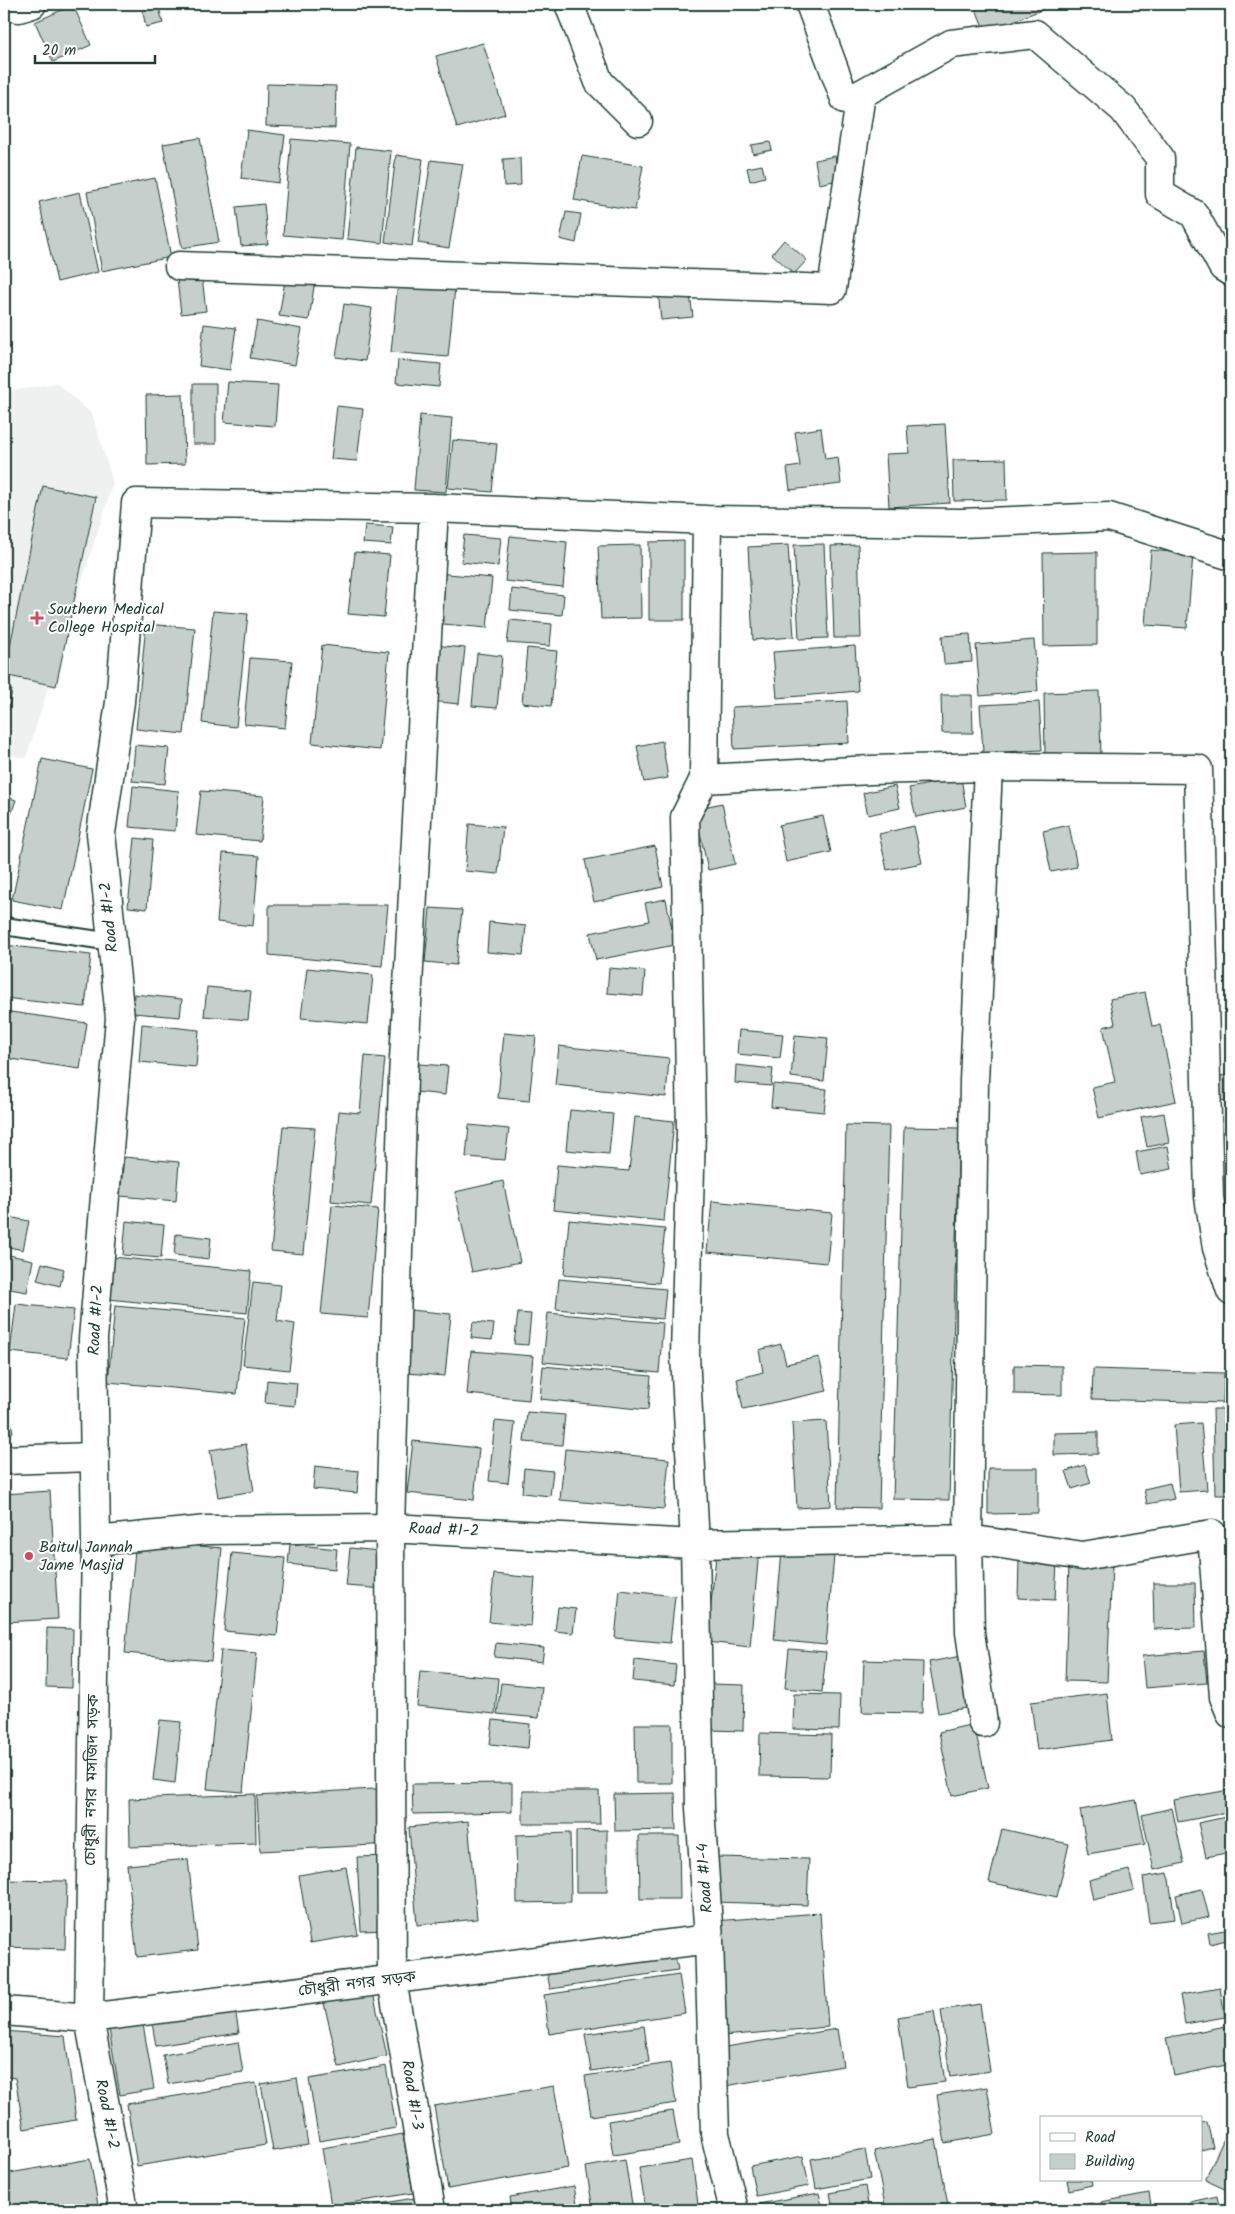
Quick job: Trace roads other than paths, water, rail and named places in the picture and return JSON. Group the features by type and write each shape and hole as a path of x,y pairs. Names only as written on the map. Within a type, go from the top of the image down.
{"street":[{"path":"4,6 19,8 32,4"},
{"path":"568,4 599,82 638,121"},
{"path":"810,4 845,100 861,94 951,44 1035,34 1123,109 1160,158 1160,194 1194,214 1223,267 1231,272"},
{"path":"179,266 832,289 861,94"},
{"name":"Road #1-2","path":"434,508 136,503 120,702 101,833 120,1018 93,1339 96,1541 207,1530 390,1528 695,1544 968,1539 1083,1556 1222,1531"},
{"path":"434,508 707,520 961,523 1109,517 1231,556"},
{"name":"Road #1-3","path":"431,2210 392,1980 390,1528 403,1078 434,508"},
{"path":"707,520 704,779 988,767 1198,770 1208,1196 1217,1248 1231,1291"},
{"path":"983,1723 970,1632 968,1539 974,1081 988,767"},
{"name":"Road #1-4","path":"704,779 685,817 691,1131 685,1355 695,1544 700,1808 709,1939 715,2134 734,2210"},
{"path":"4,1460 94,1457"},
{"path":"1222,1531 1224,1697 1231,1714"},
{"name":"চোধুরী নগর মসজিদ সড়ক","path":"89,2018 96,1541"},
{"name":"চৌধুরী নগর সড়ক","path":"4,2011 89,2018 709,1939"},
{"name":"Road #1-2","path":"89,2018 124,2210"}],"lane":[{"path":"4,926 112,942"}],"place":[{"name":"Southern Medical College Hospital","path":"37,618"},
{"name":"Baitul Jannah Jame Masjid","path":"29,1556"}]}
